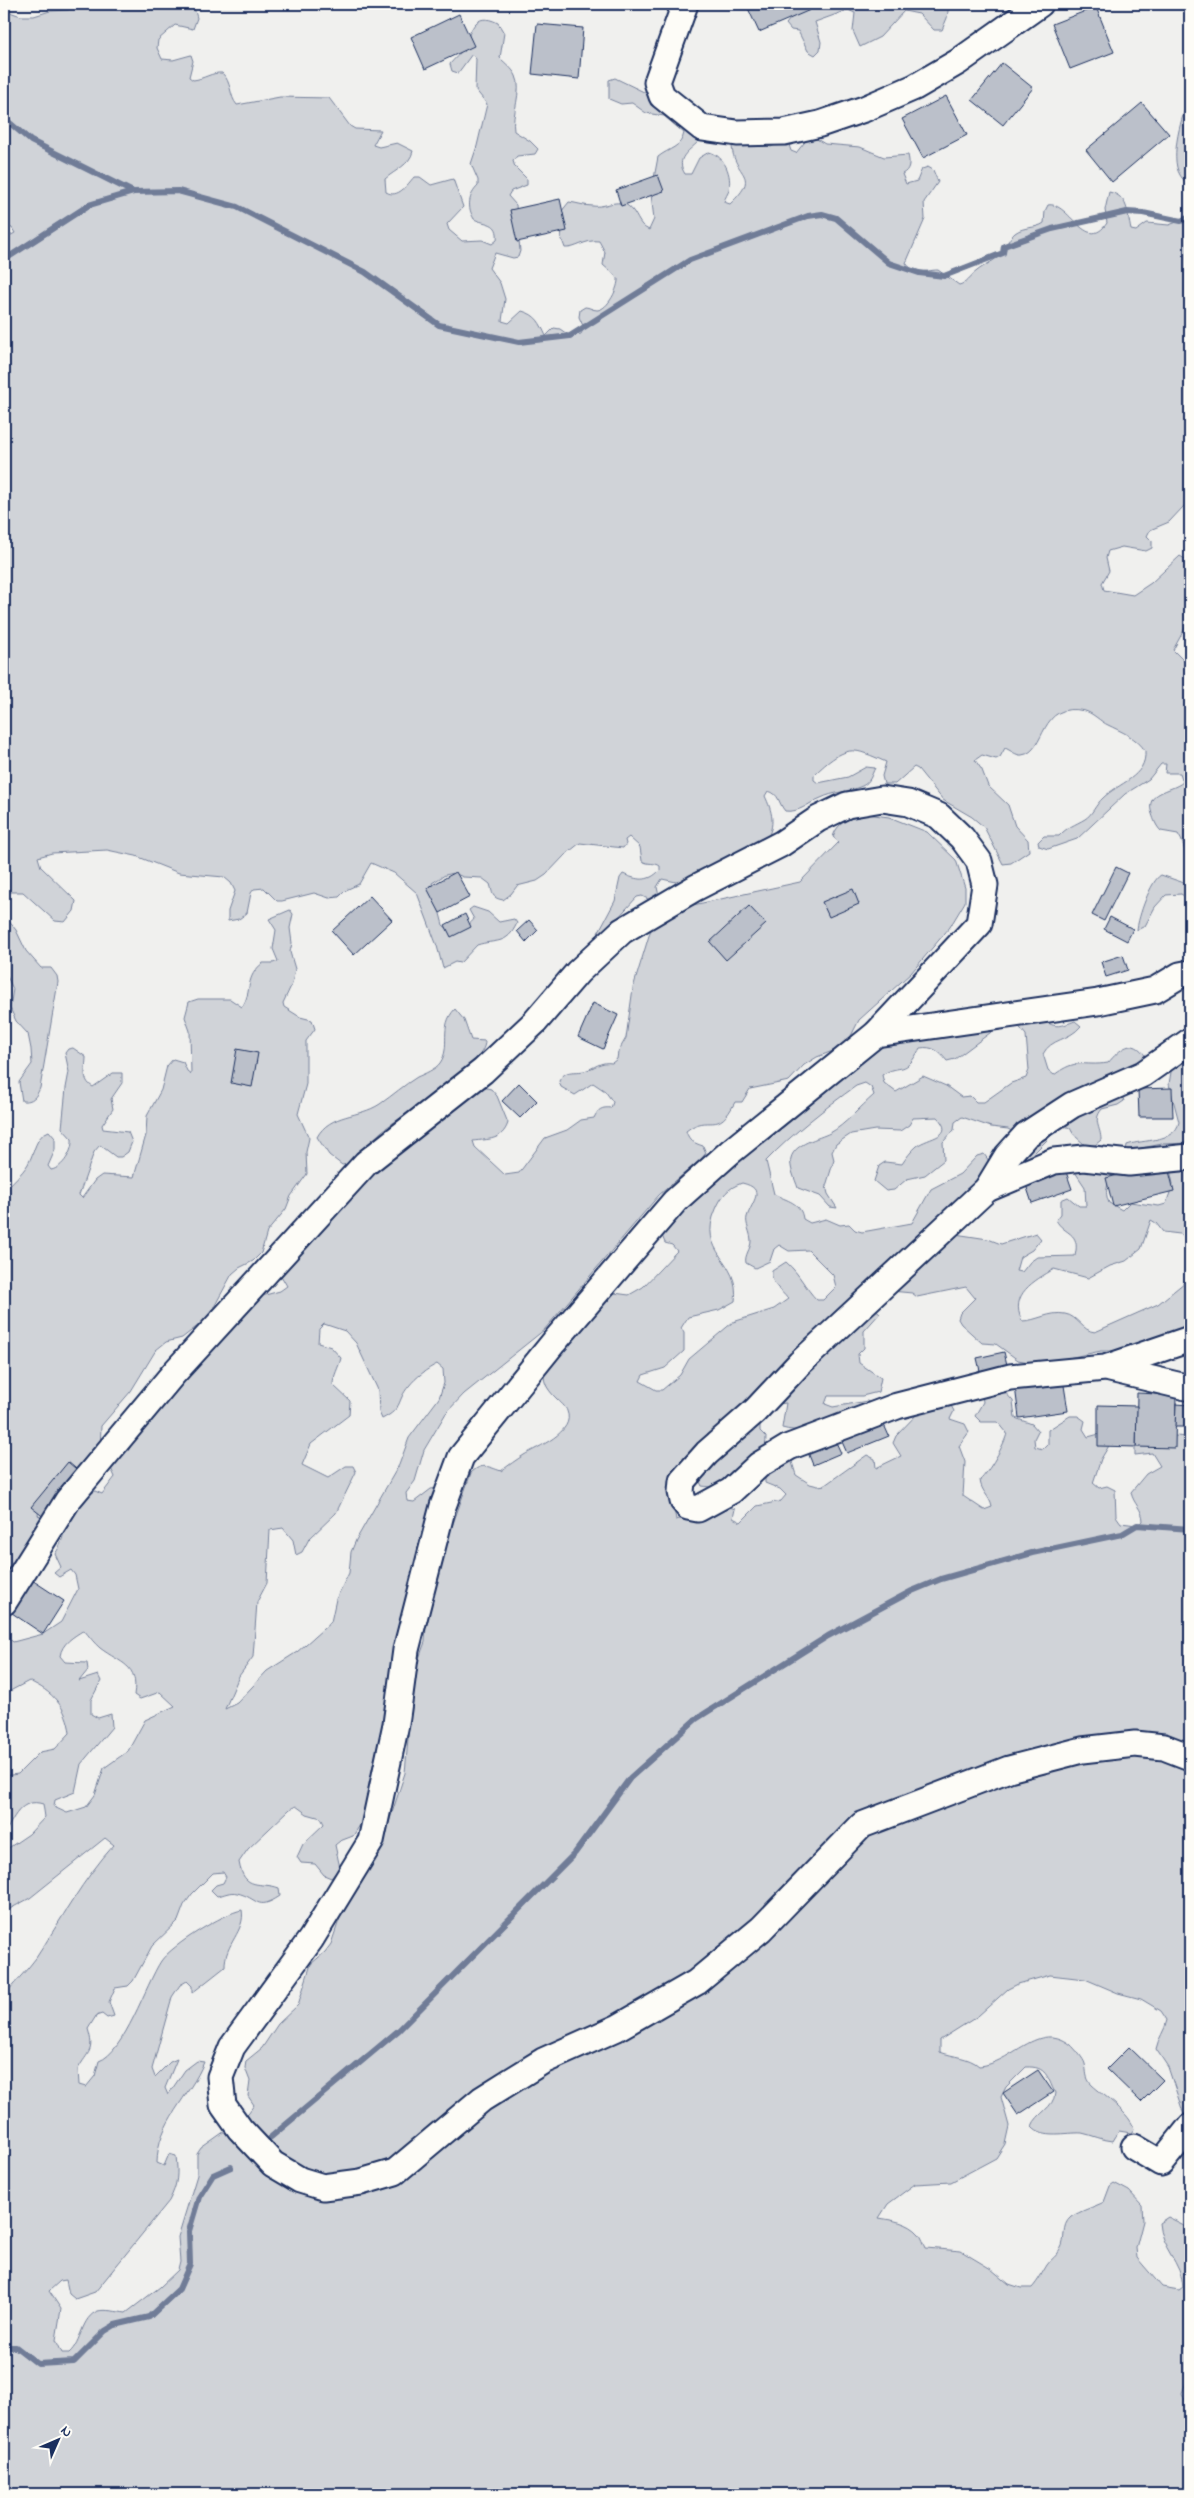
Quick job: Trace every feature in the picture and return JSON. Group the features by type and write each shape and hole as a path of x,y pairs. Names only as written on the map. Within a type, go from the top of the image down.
{"street":[{"path":"685,4 657,82 662,96 702,128 737,133 784,132 820,124 864,109 915,87 958,62 1016,18 1040,4"},
{"path":"4,1602 68,1500 174,1373 366,1163 483,1071 535,1022 590,959 622,931 695,888 781,844 818,819 847,805 882,799 908,803 939,816 962,838 979,861 985,885 980,924 876,1034 730,1152 675,1201 554,1342 461,1457 443,1506 406,1650 396,1724 371,1840 312,1939 232,2047 220,2077 223,2105 240,2129 273,2164 300,2180 323,2186 361,2182 395,2172 482,2099 520,2075 543,2061 617,2028 697,1982 762,1929 862,1825 1009,1769 1082,1750 1135,1744 1164,1747 1190,1757"},
{"path":"876,1034 1098,1002 1155,990 1180,975 1190,973"},
{"path":"1190,1041 1143,1074 1072,1105 1026,1135 1007,1156 987,1189 800,1363 755,1411 707,1452 682,1481 680,1492 683,1501 688,1506 698,1509 731,1491 759,1465 789,1447 897,1406 1010,1377 1105,1368 1190,1339"},
{"path":"987,1189 1054,1161 1084,1158 1129,1163 1190,1157"},
{"path":"1105,1368 1190,1388"},
{"path":"1134,2146 1161,2163 1190,2127"}],"shaded area":[{"path":"79,4 193,4 197,18 193,29 175,25 158,40 157,48 162,59 173,60 191,55 193,61 189,77 193,80 222,73 237,105 280,97 329,98 350,126 355,129 381,130 373,145 379,147 397,143 413,151 405,164 385,179 386,192 394,194 398,192 414,177 420,177 431,185 453,179 463,207 447,224 449,230 462,241 482,240 492,244 497,240 496,230 491,225 474,219 470,210 470,198 478,186 478,180 471,164 487,104 475,89 476,59 472,54 458,73 452,71 450,64 463,49 471,30 478,21 483,19 498,23 504,33 500,58 513,71 518,82 514,131 530,141 538,149 535,154 517,156 513,161 515,167 527,179 527,185 511,191 508,196 516,205 520,251 518,257 513,258 495,253 489,268 500,283 505,299 502,321 509,323 522,311 537,320 546,336 554,328 560,329 570,336 581,334 584,328 579,317 580,310 585,307 601,309 609,302 618,282 618,278 603,265 605,252 599,241 589,241 565,248 561,237 563,224 561,212 569,202 587,206 620,203 628,206 642,225 649,230 654,219 651,194 658,157 677,145 684,133 664,116 646,113 632,103 621,104 609,99 609,80 615,78 646,93 663,98 700,128 699,141 682,159 682,168 685,174 691,174 699,158 709,152 715,154 723,162 728,172 730,184 724,202 730,204 740,194 745,180 734,155 732,145 759,142 771,147 787,139 791,151 796,153 808,138 815,138 825,144 860,147 884,157 908,155 909,166 902,174 906,184 917,181 922,169 928,167 933,170 938,182 924,202 925,219 906,263 914,270 921,272 938,270 959,285 1000,255 1015,233 1044,223 1045,211 1048,205 1056,206 1063,210 1085,230 1092,233 1099,231 1107,223 1105,210 1109,192 1116,194 1124,201 1131,230 1136,231 1147,223 1169,225 1190,217 1190,507 1184,506 1169,522 1150,530 1147,536 1152,541 1152,548 1146,551 1122,547 1108,551 1106,558 1109,571 1102,583 1104,590 1133,595 1151,583 1180,556 1190,562 1190,619 1173,650 1190,667 1190,878 1184,846 1178,834 1161,831 1156,825 1152,814 1151,806 1155,796 1183,782 1180,773 1165,773 1166,764 1161,764 1149,779 1125,794 1077,839 1048,849 1039,846 1038,842 1044,836 1059,836 1068,828 1087,817 1103,798 1137,773 1144,760 1145,751 1138,742 1123,732 1105,724 1088,712 1070,710 1059,713 1051,719 1030,752 1020,755 1005,748 1000,757 996,759 982,755 975,760 982,770 988,786 1008,805 1015,826 1028,840 1029,851 1011,863 1003,864 984,827 972,817 943,800 918,769 914,767 895,784 884,784 882,776 886,762 862,752 850,751 838,755 827,763 814,775 814,780 818,783 848,777 866,767 875,768 865,784 852,790 826,796 795,811 785,811 775,794 768,791 765,796 770,807 772,823 766,840 681,883 662,879 657,887 659,896 650,900 642,896 637,897 604,933 598,933 615,901 620,878 623,874 633,878 647,879 660,870 658,865 642,861 640,847 629,837 625,840 626,844 623,848 580,843 565,855 546,875 537,881 517,886 503,900 494,896 490,884 482,878 463,877 454,873 445,875 432,883 443,925 447,928 455,930 468,925 474,919 469,910 473,907 488,912 499,922 514,919 517,923 505,938 477,945 460,963 455,962 443,968 437,946 417,893 394,873 371,863 359,884 346,890 339,897 329,898 314,893 277,901 264,888 254,889 251,893 247,913 239,919 228,921 228,911 235,891 231,883 224,877 179,873 136,856 107,850 52,853 38,857 41,867 76,901 74,911 65,922 55,921 23,892 4,892 4,239 15,233 12,228 4,226 4,10 21,16 34,16 50,11 68,10"},
{"path":"802,4 949,4 947,18 942,30 934,30 919,14 904,11 880,37 860,47 853,31 855,13 848,10 815,22 821,42 820,50 815,55 808,51 798,31 791,30 786,24"},
{"path":"1190,97 1190,187 1180,175 1177,167 1176,147 1180,124"},
{"path":"867,814 889,817 927,832 956,860 965,888 965,902 950,927 911,973 859,1020 849,1040 838,1049 817,1057 804,1065 789,1081 750,1089 742,1102 735,1102 729,1113 718,1122 701,1124 686,1131 692,1141 703,1146 706,1153 701,1159 659,1195 544,1330 464,1394 446,1413 424,1450 415,1481 406,1493 407,1501 414,1502 431,1489 438,1488 390,1694 365,1817 353,1836 335,1845 340,1868 331,1878 324,1875 315,1864 301,1863 297,1857 303,1844 324,1824 321,1818 307,1814 296,1806 290,1809 248,1849 239,1862 241,1871 249,1882 279,1888 280,1896 272,1901 262,1903 234,1893 217,1896 211,1890 216,1885 223,1883 226,1877 223,1872 213,1873 192,1894 184,1905 178,1921 152,1946 133,1981 128,1986 115,1988 109,2002 114,2016 107,2018 102,2014 96,2016 88,2029 91,2047 78,2069 79,2085 86,2087 95,2076 99,2061 108,2055 126,2032 155,1972 167,1954 199,1931 223,1917 242,1910 241,1925 228,1951 225,1967 192,1993 192,1986 187,1981 180,1985 172,1997 152,2069 155,2077 170,2062 177,2059 165,2088 168,2095 185,2070 197,2061 204,2062 191,2087 168,2122 158,2148 157,2163 164,2166 169,2154 176,2156 177,2179 172,2195 95,2292 75,2299 69,2294 66,2280 60,2281 49,2291 61,2309 56,2340 62,2353 69,2353 77,2343 85,2324 92,2314 104,2310 126,2313 160,2287 178,2270 180,2262 178,2237 197,2175 197,2154 201,2148 225,2131 233,2134 254,2105 248,2096 250,2081 245,2068 246,2061 262,2048 278,2024 298,2005 311,1964 331,1944 350,1888 378,1856 405,1773 414,1672 425,1642 427,1610 435,1587 439,1563 471,1473 482,1466 501,1471 554,1438 566,1426 568,1419 566,1409 547,1387 544,1380 544,1372 606,1300 614,1293 629,1295 643,1287 677,1251 672,1245 665,1243 661,1233 762,1132 878,1044 1002,1024 955,1059 947,1061 935,1050 920,1048 915,1057 906,1066 882,1075 884,1083 896,1092 923,1076 946,1086 961,1097 970,1096 976,1102 984,1102 1011,1083 1026,1078 1029,1070 1026,1035 1016,1023 1044,1020 1052,1025 1059,1026 1075,1021 1081,1026 1076,1031 1055,1042 1043,1054 1048,1070 1054,1075 1062,1069 1075,1064 1108,1063 1122,1049 1131,1046 1136,1047 1146,1057 1121,1093 1124,1101 1118,1105 1102,1109 1099,1113 1097,1121 1101,1140 1095,1145 1086,1146 1074,1135 1070,1128 1062,1125 1032,1155 1025,1158 1016,1157 1015,1133 1008,1129 991,1127 962,1117 955,1122 954,1130 943,1142 944,1160 925,1175 907,1179 894,1190 886,1191 874,1181 879,1166 885,1162 902,1164 917,1146 939,1136 944,1129 937,1117 913,1118 909,1125 900,1131 875,1130 851,1134 836,1144 832,1152 834,1160 826,1186 828,1194 837,1208 830,1207 820,1196 798,1188 792,1169 791,1158 793,1153 802,1145 830,1133 841,1125 874,1095 871,1087 865,1083 856,1086 821,1112 766,1161 774,1194 796,1205 802,1213 803,1219 810,1223 826,1219 840,1225 849,1224 855,1230 862,1232 912,1223 931,1189 960,1174 977,1156 984,1154 989,1161 987,1169 872,1306 880,1313 864,1331 864,1348 858,1354 859,1363 881,1378 878,1392 862,1396 828,1396 825,1404 833,1407 867,1401 874,1406 817,1428 793,1430 782,1428 786,1403 778,1404 760,1422 760,1431 766,1437 763,1451 760,1455 734,1469 718,1488 702,1486 698,1478 709,1446 693,1449 671,1491 676,1520 727,1506 735,1509 733,1518 741,1522 757,1506 781,1501 786,1495 780,1489 765,1483 765,1475 791,1459 796,1475 810,1484 818,1486 825,1485 867,1455 875,1459 876,1468 901,1456 893,1443 896,1436 918,1413 950,1404 954,1411 950,1419 965,1424 969,1432 959,1446 965,1462 963,1496 984,1510 992,1507 980,1480 996,1458 1007,1433 998,1422 981,1422 975,1416 983,1402 982,1395 1002,1389 1013,1401 1015,1418 1032,1424 1038,1431 1034,1439 1035,1447 1043,1449 1048,1444 1048,1430 1070,1416 1078,1416 1085,1421 1083,1429 1088,1437 1103,1433 1110,1444 1101,1459 1093,1483 1099,1488 1107,1486 1115,1490 1116,1516 1121,1523 1137,1525 1143,1521 1143,1517 1131,1492 1146,1474 1160,1466 1152,1453 1135,1455 1135,1447 1175,1436 1190,1437 1190,2116 1186,2121 1168,2067 1156,2049 1167,2020 1161,2011 1141,1999 1118,1993 1085,1979 1050,1975 1018,1984 1008,1989 978,2016 940,2040 940,2052 966,2059 979,2066 1003,2058 1036,2040 1047,2037 1059,2038 1077,2051 1084,2062 1087,2077 1092,2085 1128,2117 1134,2129 1131,2133 1119,2131 1113,2141 1082,2133 1049,2134 1037,2130 1032,2126 1034,2121 1052,2103 1055,2093 1048,2077 1042,2071 1038,2068 1026,2067 1006,2087 1001,2097 1009,2126 1005,2144 996,2158 951,2182 915,2184 888,2204 879,2218 900,2222 915,2230 920,2235 926,2248 961,2251 991,2269 1009,2284 1021,2288 1032,2288 1047,2265 1059,2252 1066,2224 1071,2217 1104,2202 1110,2186 1114,2183 1129,2191 1142,2205 1143,2221 1136,2248 1137,2258 1162,2287 1179,2290 1183,2287 1179,2270 1160,2232 1159,2223 1168,2217 1190,2228 1190,2372 1182,2393 1190,2411 1190,2494 4,2494 4,1997 36,1958 82,1886 114,1845 105,1838 30,1898 4,1912 4,1851 29,1834 45,1817 43,1804 29,1804 14,1816 4,1835 4,1776 18,1774 40,1752 55,1749 70,1733 66,1715 62,1708 45,1690 29,1681 10,1691 4,1686 4,1634 13,1642 43,1634 61,1622 78,1589 75,1575 71,1570 59,1577 54,1573 61,1567 55,1554 71,1514 82,1501 95,1491 102,1494 115,1477 109,1464 121,1448 128,1451 141,1427 221,1337 243,1317 258,1297 280,1291 287,1286 280,1274 370,1166 478,1086 491,1089 497,1096 508,1123 498,1136 473,1141 475,1147 505,1175 519,1173 545,1138 567,1130 581,1120 594,1118 601,1109 611,1108 613,1102 605,1091 593,1083 575,1095 561,1087 559,1081 567,1073 584,1071 601,1064 612,1063 617,1059 618,1052 626,1038 633,988 651,929 693,905 800,882 839,842 833,837 838,827 846,821","holes":["742,1183 750,1186 756,1192 747,1217 751,1241 746,1263 755,1268 770,1261 774,1249 779,1245 789,1251 808,1250 833,1275 836,1287 823,1300 817,1300 786,1262 772,1271 772,1276 774,1283 788,1299 774,1309 733,1322 689,1359 680,1375 662,1390 656,1390 640,1381 643,1375 665,1368 684,1351 684,1333 681,1328 688,1317 719,1310 735,1301 735,1287 732,1275 715,1247 711,1236 711,1224 723,1196 733,1187","324,1324 345,1331 356,1343 378,1390 379,1412 382,1419 397,1408 405,1391 415,1379 437,1364 443,1369 444,1383 439,1398 409,1438 399,1465 356,1540 351,1552 349,1573 336,1599 331,1622 297,1652 267,1671 237,1703 225,1709 239,1676 253,1657 257,1602 267,1583 270,1530 283,1528 293,1540 296,1555 302,1552 309,1539 336,1513 356,1472 353,1466 346,1466 328,1478 302,1465 311,1444 349,1415 350,1401 333,1385 341,1358 331,1347 318,1343 319,1329","84,1630 100,1648 127,1666 134,1677 134,1695 140,1699 160,1692 175,1706 145,1720 128,1751 104,1768 95,1795 86,1807 67,1813 54,1807 55,1800 75,1792 81,1764 112,1727 111,1714 98,1718 91,1714 91,1700 101,1681 98,1675 79,1681 88,1670 87,1663 65,1662 60,1656 63,1647"]},
{"path":"1161,875 1190,885 1190,900 1181,894 1166,895 1155,907 1145,926 1137,930 1146,900 1153,884"},
{"path":"290,910 293,914 290,928 292,943 290,952 295,969 292,984 283,1003 284,1007 300,1017 312,1020 315,1029 306,1041 306,1084 298,1114 309,1138 306,1152 307,1174 291,1196 286,1209 267,1232 261,1253 253,1261 232,1274 208,1318 182,1338 166,1342 156,1350 131,1391 101,1426 100,1451 39,1509 38,1515 45,1522 4,1590 4,1191 26,1168 38,1140 44,1133 49,1131 55,1138 55,1150 48,1166 51,1170 59,1166 69,1154 72,1139 62,1128 69,1072 65,1053 68,1049 73,1048 86,1057 86,1077 89,1084 93,1087 113,1073 122,1073 122,1083 111,1099 113,1109 102,1125 103,1129 128,1132 132,1142 128,1152 121,1157 116,1157 100,1145 94,1152 79,1195 82,1198 95,1180 102,1175 134,1177 146,1135 147,1116 161,1090 167,1066 173,1059 183,1062 187,1071 191,1074 190,1031 185,1017 189,1002 198,999 230,999 242,1007 251,979 257,968 263,963 278,961 273,949 276,930 269,919"},
{"path":"4,915 16,930 26,951 41,968 51,968 57,976 58,982 40,1088 34,1098 29,1101 22,1101 19,1082 32,1064 31,1049 28,1034 16,1021 10,1008 13,989 4,970"},
{"path":"455,1009 464,1020 471,1040 485,1041 482,1052 472,1064 441,1090 381,1132 359,1154 353,1163 342,1165 329,1155 317,1137 329,1124 380,1104 412,1080 430,1071 440,1063 445,1050 447,1023"},
{"path":"1190,1052 1190,1143 1162,1144 1126,1151 1127,1145 1165,1137 1176,1129 1179,1122 1169,1084 1172,1066"},
{"path":"1190,1162 1190,1241 1180,1234 1163,1232 1151,1220 1141,1249 1126,1261 1110,1266 1088,1278 1054,1269 1026,1289 1021,1296 1019,1312 1022,1321 1059,1313 1069,1315 1087,1329 1095,1332 1158,1304 1190,1278 1190,1331 1117,1351 1101,1351 1040,1364 1018,1360 996,1344 982,1343 961,1324 958,1319 960,1313 975,1298 966,1287 917,1297 912,1293 891,1291 955,1234 988,1239 1001,1244 1036,1233 1041,1239 1032,1250 1020,1257 1016,1271 1022,1272 1037,1257 1075,1256 1076,1242 1074,1238 1056,1220 1061,1214 1061,1200 1068,1197 1079,1206 1086,1206 1085,1187 1073,1169 1113,1167 1107,1188 1107,1197 1109,1203 1122,1210 1130,1202 1159,1206 1166,1204 1173,1184 1170,1170"}],"building":[{"path":"746,4 808,4 810,10 759,32"},
{"path":"1096,7 1114,52 1070,69 1052,24"},
{"path":"459,14 474,46 425,69 411,37"},
{"path":"537,24 583,28 579,79 532,74"},
{"path":"1002,63 1033,88 1003,125 972,100"},
{"path":"946,96 967,135 923,158 902,119"},
{"path":"1142,103 1169,134 1112,182 1086,150"},
{"path":"658,175 664,191 621,206 616,190"},
{"path":"560,199 567,231 517,242 510,210"},
{"path":"1116,867 1128,873 1104,921 1092,915"},
{"path":"456,872 470,897 440,913 427,888"},
{"path":"853,889 859,904 829,917 822,902"},
{"path":"370,896 392,920 354,955 332,931"},
{"path":"749,906 766,924 726,960 710,942"},
{"path":"465,914 471,927 451,937 445,925"},
{"path":"1110,917 1133,929 1127,941 1104,929"},
{"path":"529,920 538,930 526,942 517,931"},
{"path":"1123,955 1128,970 1106,977 1101,962"},
{"path":"593,1003 618,1015 603,1049 578,1037"},
{"path":"237,1049 258,1053 252,1087 231,1083"},
{"path":"519,1083 537,1101 520,1118 502,1101"},
{"path":"1172,1088 1173,1117 1139,1117 1138,1089"},
{"path":"1167,1163 1174,1191 1113,1206 1106,1178"},
{"path":"1065,1169 1072,1189 1032,1203 1025,1182"},
{"path":"1004,1352 1007,1365 980,1371 977,1358"},
{"path":"1063,1379 1068,1411 1019,1418 1015,1386"},
{"path":"1137,1393 1176,1395 1175,1448 1136,1447"},
{"path":"1176,1404 1190,1405 1190,1427 1175,1427"},
{"path":"1098,1405 1137,1406 1136,1447 1098,1446"},
{"path":"881,1418 889,1436 847,1453 839,1435"},
{"path":"834,1438 841,1453 813,1465 807,1450"},
{"path":"68,1462 82,1474 46,1519 31,1507"},
{"path":"32,1580 64,1601 43,1634 12,1613"},
{"path":"1129,2047 1163,2080 1141,2102 1107,2069"},
{"path":"1038,2070 1053,2092 1018,2115 1003,2093"}],"waterway":[{"path":"4,118 31,141 133,192"},
{"path":"4,260 89,205 133,192 178,191 237,207 365,272 439,325 519,342 570,336 690,260 808,216 822,214 836,218 889,263 919,273 944,276 1003,253 1004,246 1052,229 1127,212 1143,213 1181,221 1190,217"},
{"path":"271,2137 399,2030 575,1853 630,1778 696,1719 828,1636 912,1591 941,1579 1032,1553 1122,1534 1137,1525 1190,1529"},
{"path":"4,2347 16,2347 38,2364 74,2362 105,2331 115,2325 149,2317 179,2289 190,2264 189,2231 199,2197 213,2175 231,2167"}]}
